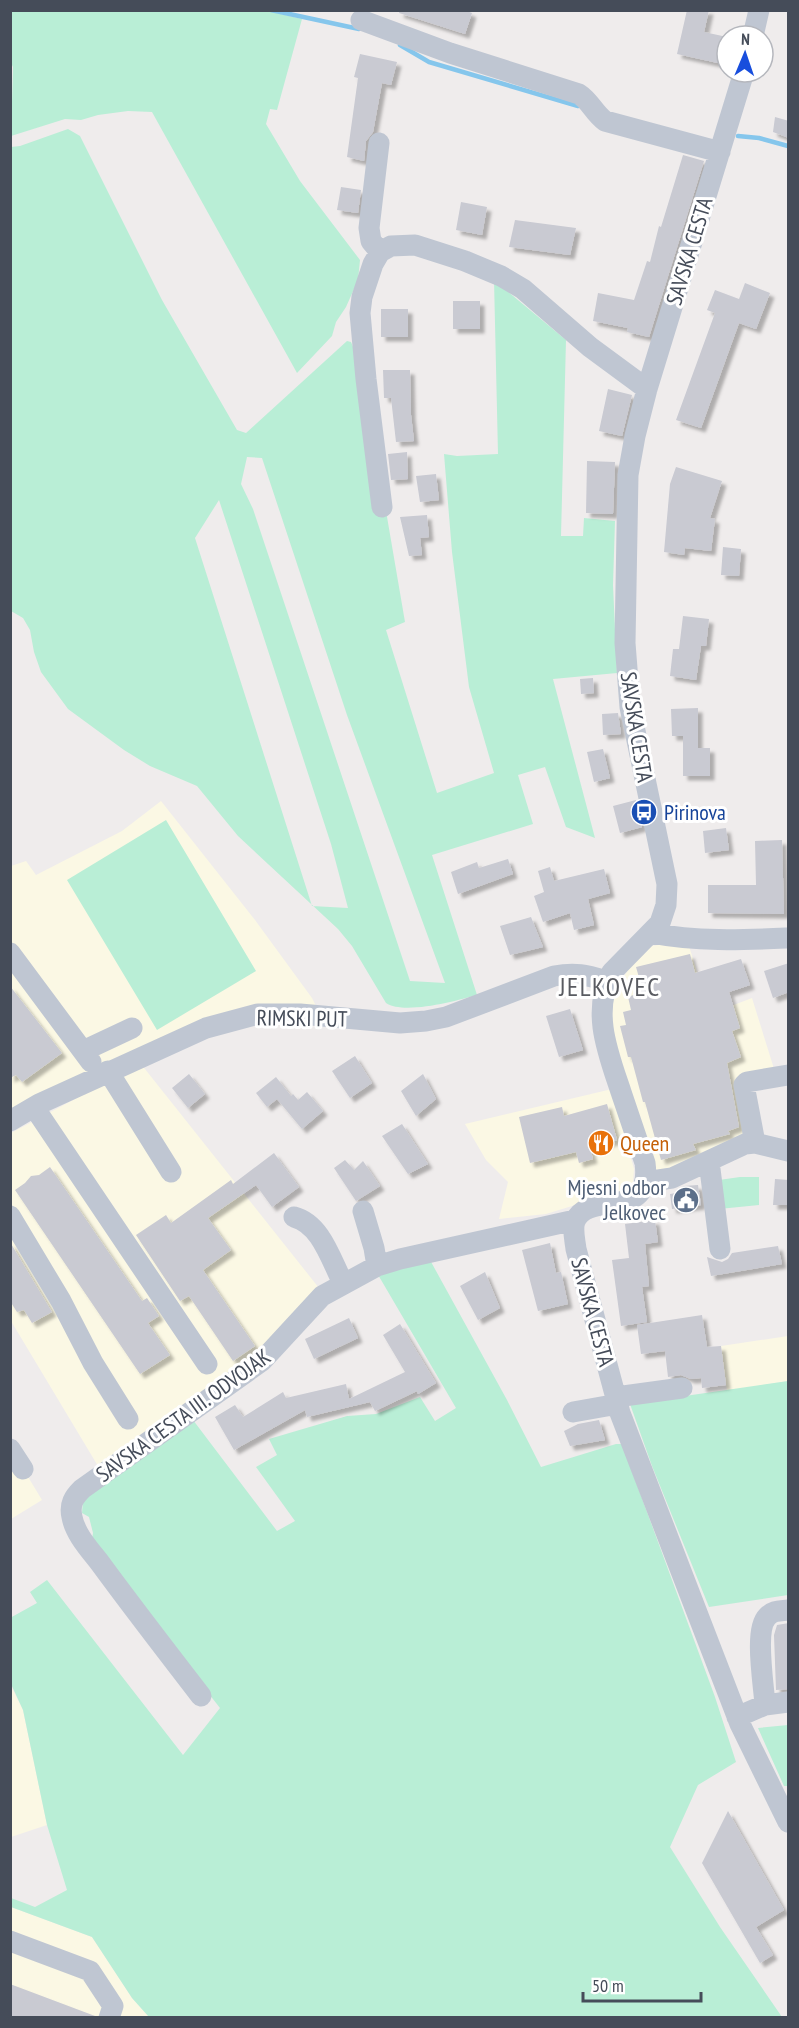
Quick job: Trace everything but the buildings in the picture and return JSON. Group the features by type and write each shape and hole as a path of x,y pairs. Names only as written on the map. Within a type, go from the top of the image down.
{"street":[{"path":"362,20 450,53 579,94 588,99 597,115 605,121 720,152"},
{"name":"SAVSKA CESTA","path":"645,1182 645,1163 607,1050 601,1012 607,981 612,972 660,923 666,906 667,884 630,707 625,643 628,476 647,389 740,84"},
{"path":"379,143 369,228 371,241 380,252"},
{"path":"382,507 360,313 369,275 380,252 391,246 415,245 465,261 501,276 523,289 590,348 647,389"},
{"path":"651,933 684,939 720,941 789,938"},
{"path":"10,953 94,1061 171,1172"},
{"name":"RIMSKI PUT","path":"10,1121 34,1107 94,1061 258,1014 300,1014 400,1023 426,1021 446,1017 554,976 581,973 607,981"},
{"path":"94,1061 132,1028"},
{"path":"755,1143 744,1085 747,1082 789,1076"},
{"path":"34,1107 207,1364"},
{"path":"575,1220 586,1210 631,1199 638,1195 645,1182 672,1178 745,1144 755,1143 789,1151"},
{"path":"709,1161 720,1249"},
{"path":"363,1211 374,1248 376,1266"},
{"path":"10,1216 61,1301 93,1363 128,1419"},
{"path":"294,1217 304,1220 326,1245 344,1282"},
{"name":"SAVSKA CESTA","path":"575,1220 573,1228 576,1249 617,1401 737,1717 789,1822"},
{"name":"SAVSKA CESTA III. ODVOJAK","path":"201,1695 129,1603 80,1535 71,1516 73,1498 82,1489 262,1361 322,1296 344,1282 376,1266 575,1220"},
{"path":"573,1412 682,1388"},
{"path":"10,1449 23,1469"},
{"path":"765,1705 760,1631 765,1618 772,1612 789,1610"},
{"path":"737,1717 765,1705 789,1702"},
{"path":"10,1941 90,1971 113,2006 109,2018"}],"shaded area":[{"path":"161,801 255,920 316,1006 279,1005 11,1116 11,866 26,861 36,875 122,831"},
{"path":"665,944 689,946 710,1014 752,998 775,1072 740,1078 749,1133 669,1168 657,1170 652,1166 617,1049 611,1006 616,988 633,963 651,946"},
{"path":"141,1064 319,1288 265,1348 98,1466 11,1321 11,1133"},
{"path":"612,1089 634,1169 633,1182 624,1190 546,1214 499,1219 508,1182 486,1160 465,1124"},
{"path":"788,1336 788,1381 727,1391 721,1346"},
{"path":"10,1447 42,1500 11,1519 10,1519"},
{"path":"10,1684 23,1710 47,1825 11,1837"},
{"path":"11,1907 92,1937 132,1998 149,2017 11,2018"}],"green space":[{"path":"264,10 302,19 277,110 270,109 266,124 300,181 360,260 358,280 346,307 336,322 332,336 297,373 152,112 128,111 81,120 65,119 11,136 13,67 11,63 11,11"},
{"path":"68,129 80,136 162,300 237,430 246,433 347,341 351,342 386,511 405,622 386,630 437,793 494,773 469,687 452,552 444,454 457,456 498,454 494,280 566,340 561,536 583,536 584,518 615,521 613,585 617,673 553,679 595,838 566,827 545,767 518,775 533,824 432,855 477,995 417,1007 405,1008 386,1003 352,946 338,929 313,906 348,908 331,844 219,500 195,538 311,904 238,836 197,786 150,766 124,750 68,709 41,672 30,630 23,618 11,611 11,147","holes":["247,457 262,458 347,715 445,983 410,981 253,509 241,484"]},
{"path":"166,820 256,971 157,1030 67,880"},
{"path":"759,1177 759,1205 719,1209 719,1180"},
{"path":"430,1260 541,1467 622,1444 715,1697 736,1762 698,1785 670,1847 720,1927 782,2017 149,2017 132,1998 92,1937 11,1907 11,1898 35,1907 67,1890 47,1825 23,1710 11,1684 10,1618 37,1603 30,1592 47,1580 183,1755 220,1708 133,1597 92,1539 93,1533 89,1517 82,1513 83,1500 193,1420 277,1531 295,1521 256,1467 277,1455 269,1439 347,1416 376,1414 420,1397 435,1421 456,1408 377,1273"},
{"path":"788,1381 788,1595 709,1607 652,1466 630,1404"},
{"path":"788,1725 788,1786 784,1786 758,1728"}],"waterway":[{"path":"271,10 359,29"},
{"path":"400,45 429,62 578,106"},
{"path":"738,136 759,138 788,146"}],"place":[{"name":"Pirinova","path":"644,812"},
{"name":"Queen","path":"601,1143"},
{"name":"Mjesni odbor Jelkovec","path":"686,1200"}],"district":[{"name":"JELKOVEC","path":"610,987"}]}
